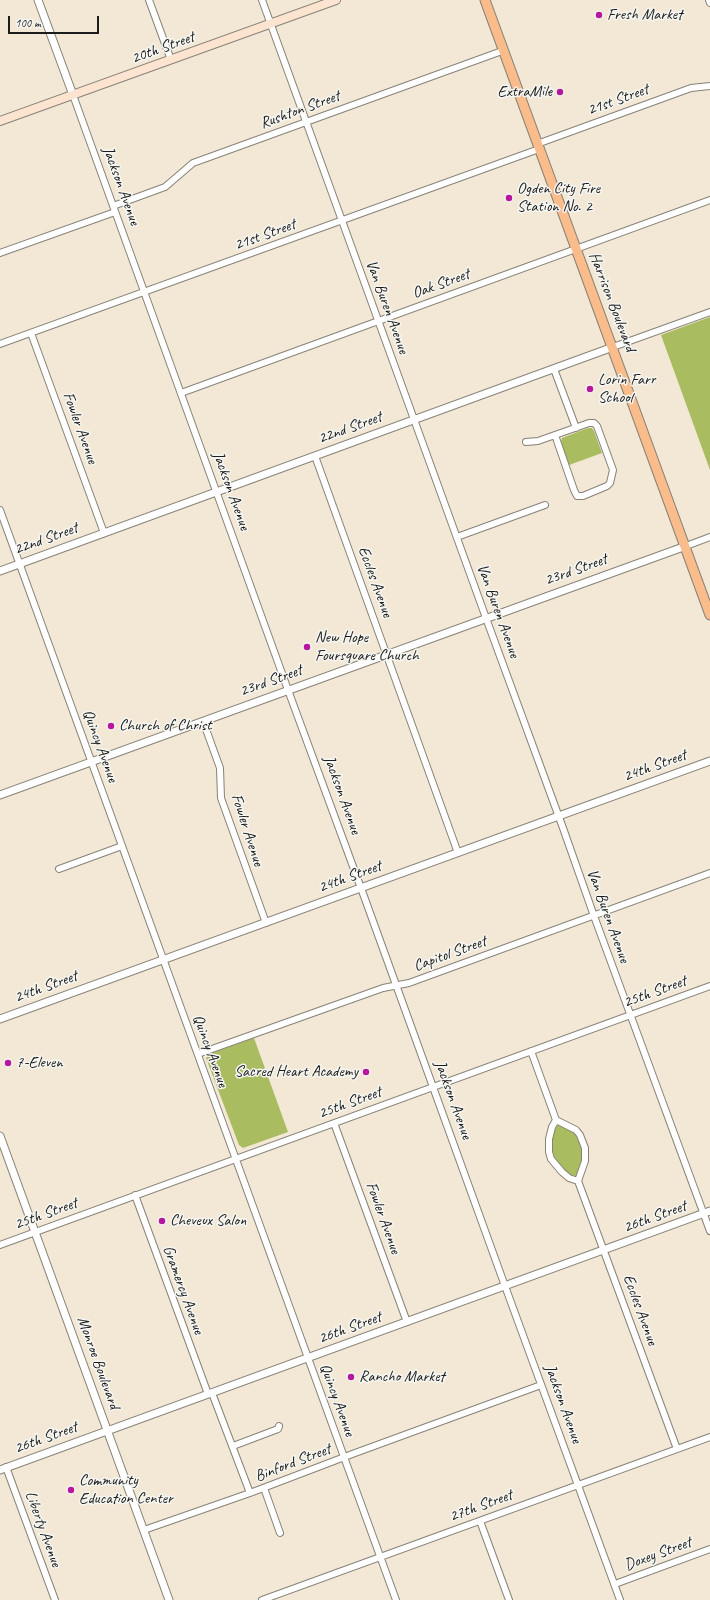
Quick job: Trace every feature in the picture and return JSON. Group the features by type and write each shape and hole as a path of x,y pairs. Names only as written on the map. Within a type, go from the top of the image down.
{"main road":[{"name":"20th Street","path":"0,121 336,0"},
{"name":"Harrison Boulevard","path":"484,0 575,249 613,347 710,615"}],"street":[{"name":"Jackson Avenue","path":"38,0 620,1600"},
{"path":"149,0 171,60"},
{"name":"Van Buren Avenue","path":"262,0 594,916 707,1213 710,1231"},
{"name":"Rushton Street","path":"0,253 165,188 193,163 502,51"},
{"name":"21st Street","path":"0,344 342,221 691,88 710,86"},
{"name":"Oak Street","path":"181,393 710,200"},
{"name":"22nd Street","path":"0,571 710,312"},
{"name":"Fowler Avenue","path":"31,333 104,533"},
{"path":"554,368 576,428"},
{"path":"526,442 538,441 555,435 576,428 592,422 596,424 614,470 610,483 607,486 583,496 577,496 555,435"},
{"name":"Eccles Avenue","path":"315,456 458,853"},
{"path":"457,537 545,504"},
{"name":"Quincy Avenue","path":"0,510 396,1600"},
{"name":"23rd Street","path":"0,795 710,537"},
{"name":"Fowler Avenue","path":"203,721 220,768 221,798 266,923"},
{"name":"24th Street","path":"0,1019 362,889 710,761"},
{"path":"59,869 122,846"},
{"name":"Capitol Street","path":"198,1054 383,988 409,983 710,873"},
{"name":"25th Street","path":"0,1245 710,986"},
{"path":"531,1051 556,1120 576,1130 580,1135 585,1148 586,1161 578,1181 569,1178 562,1172 552,1159 549,1152 549,1139 552,1127 556,1120"},
{"name":"Fowler Avenue","path":"334,1123 407,1322"},
{"name":"Monroe Boulevard","path":"0,1136 169,1600"},
{"name":"Eccles Avenue","path":"578,1181 677,1449"},
{"name":"Gramercy Avenue","path":"135,1195 210,1394 230,1443 233,1446 250,1493"},
{"name":"26th Street","path":"3,1469 707,1213"},
{"name":"Binford Street","path":"144,1530 264,1488 541,1385"},
{"path":"233,1446 278,1429 279,1426"},
{"name":"27th Street","path":"262,1600 280,1597 380,1557 710,1437"},
{"name":"Liberty Avenue","path":"3,1469 55,1600"},
{"path":"264,1488 280,1533"},
{"path":"480,1520 509,1600"},
{"name":"Doxey Street","path":"614,1584 710,1549"}],"green space":[{"path":"710,317 710,470 661,335"},
{"path":"588,428 592,428 594,431 602,453 569,465 561,442 562,438"},
{"path":"254,1038 288,1132 243,1148 239,1145 206,1058 209,1054"},
{"path":"558,1124 574,1132 582,1148 583,1161 576,1176 567,1174 558,1164 553,1154 552,1135"}],"place":[{"name":"Fresh Market","path":"599,15"},
{"name":"ExtraMile","path":"560,92"},
{"name":"Ogden City Fire Station No. 2","path":"509,198"},
{"name":"Lorin Farr School","path":"590,389"},
{"name":"New Hope Foursquare Church","path":"307,647"},
{"name":"Church of Christ","path":"111,726"},
{"name":"7-Eleven","path":"8,1063"},
{"name":"Sacred Heart Academy","path":"366,1072"},
{"name":"Cheveux Salon","path":"162,1221"},
{"name":"Rancho Market","path":"351,1377"},
{"name":"Community Education Center","path":"71,1490"}]}
